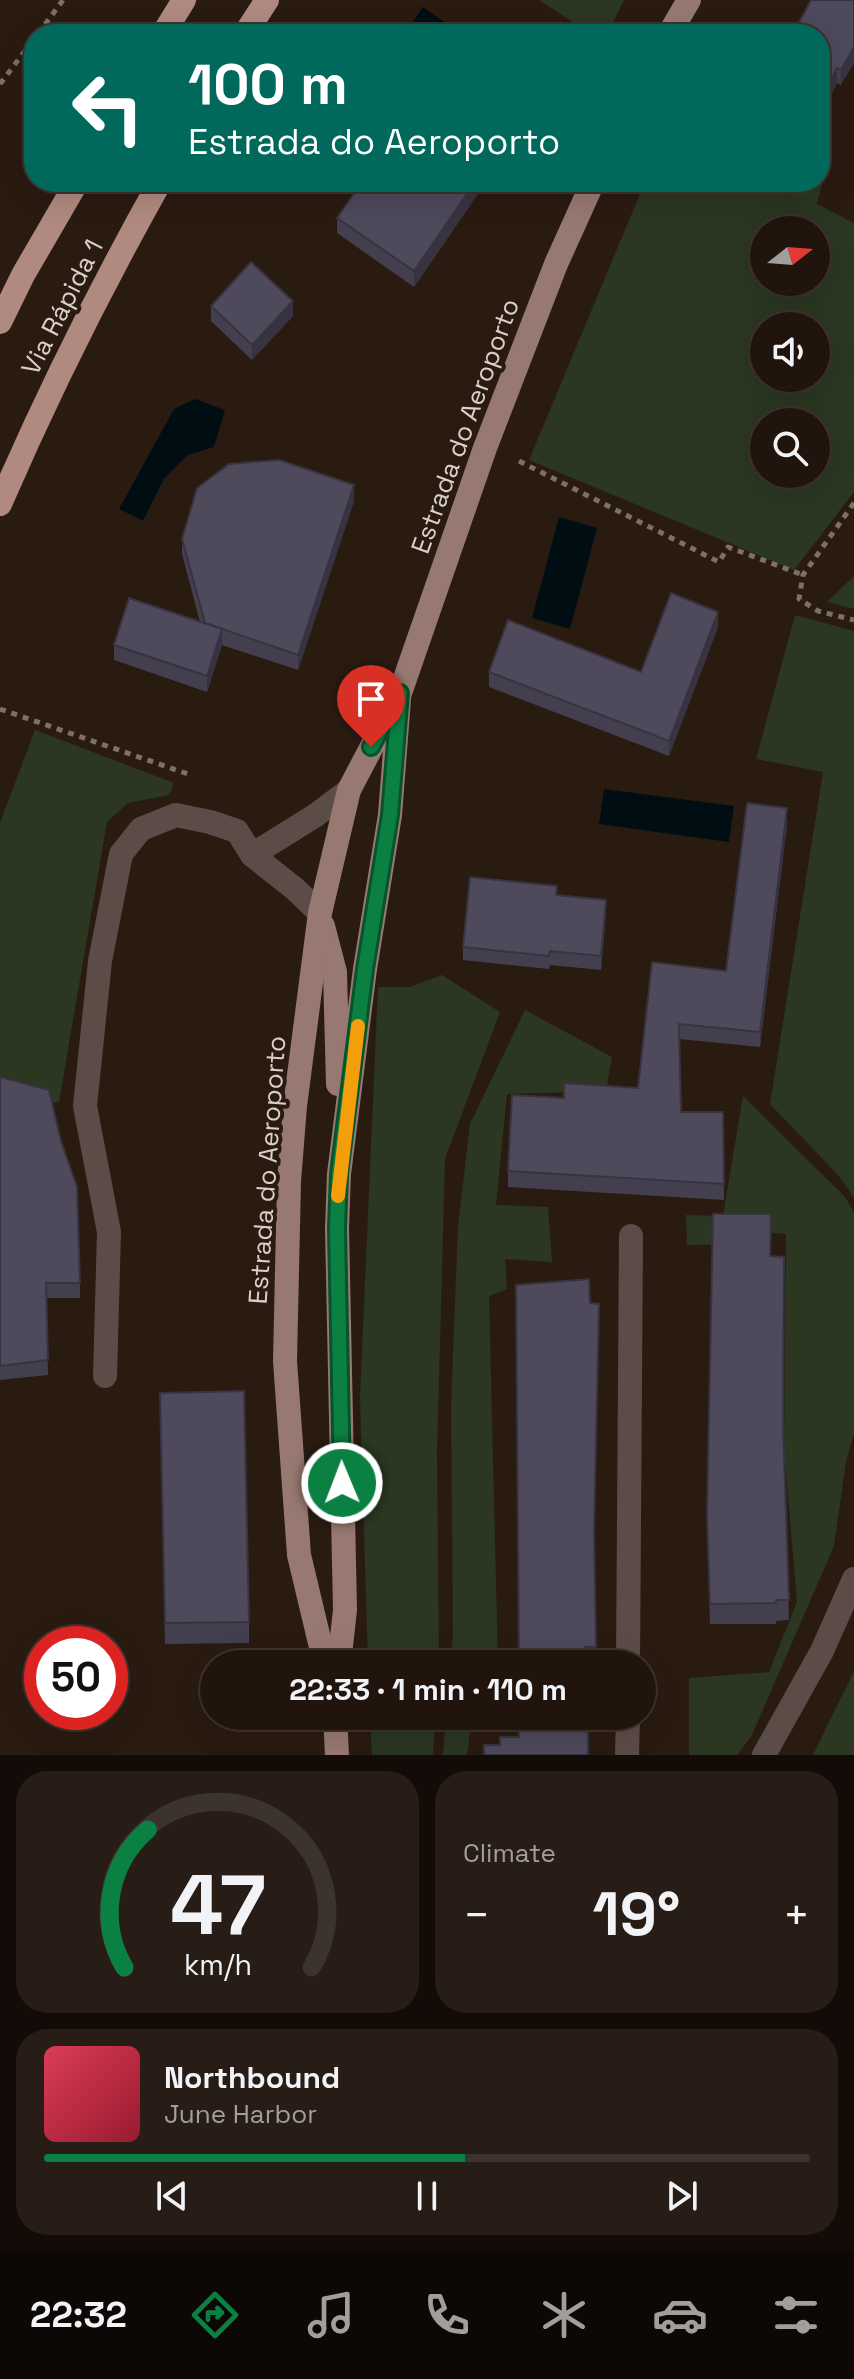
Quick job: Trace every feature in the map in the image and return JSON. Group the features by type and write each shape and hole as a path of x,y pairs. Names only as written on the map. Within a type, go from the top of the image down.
{"highway":[{"path":"169,24 184,0"},
{"path":"251,24 267,0"},
{"name":"Via Rápida 1","path":"0,322 23,275 71,192"},
{"name":"Via Rápida 1","path":"0,504 98,293 154,192"}],"main road":[{"path":"675,24 689,0"},
{"name":"Estrada do Aeroporto","path":"322,1650 299,1555 285,1361 286,1253 295,1106 320,913 349,790 400,693 485,448 556,264 588,192"},
{"name":"Estrada do Aeroporto","path":"341,1650 345,1610 337,1228 339,1174 365,969 390,815 400,693"},
{"path":"320,913 335,972 339,1174"},
{"path":"336,1730 337,1755"}],"street":[{"path":"252,855 349,790"},
{"path":"105,1376 109,1232 85,1106 100,961 121,854 141,829 176,815 210,822 237,831 252,855 320,913"},
{"path":"628,1650 631,1236"},
{"path":"764,1755 822,1651 854,1579"},
{"path":"627,1755 628,1730"}],"path":[{"path":"45,24 63,0"},
{"path":"0,84 24,52"},
{"path":"516,460 719,562 728,547 803,575"},
{"path":"854,503 803,575 799,599 818,611 854,620"},
{"path":"0,709 190,775"}],"green space":[{"path":"539,0 624,0 612,24 576,24"},
{"path":"641,192 820,192 817,204 854,223 854,492 794,570 529,460"},
{"path":"854,576 854,609 827,602"},
{"path":"795,615 854,631 854,1198 839,1176 770,1104 823,772 756,759"},
{"path":"35,730 174,783 169,795 128,803 107,822 59,1102 49,1104 0,1092 0,823"},
{"path":"442,975 500,1012 445,1159 437,1453 439,1650 368,1650 360,1396 378,987 410,987"},
{"path":"525,1010 612,1057 606,1091 507,1094 496,1205 548,1207 552,1262 505,1259 507,1289 489,1296 498,1650 451,1650 451,1406 458,1226 470,1124"},
{"path":"743,1096 845,1197 854,1212 854,1433 846,1462 834,1546 751,1737 737,1755 689,1755 689,1678 769,1672 797,1602 784,1448 786,1234 736,1230 735,1244 687,1245 686,1215 723,1216"},
{"path":"854,1671 854,1755 813,1755"},
{"path":"371,1730 434,1730 433,1755 372,1755"},
{"path":"445,1730 470,1730 467,1755 443,1755"}],"shaded area":[{"path":"423,7 447,24 411,24"},
{"path":"195,399 225,410 214,447 188,455 164,479 143,521 119,509 174,409"},
{"path":"559,517 597,528 570,629 532,618"},
{"path":"604,789 734,806 729,842 599,824"}],"building":[{"path":"811,0 854,0 854,47 830,82 830,24 798,24"},
{"path":"355,192 468,192 414,271 337,218"},
{"path":"251,262 293,301 252,345 211,306"},
{"path":"279,460 354,485 298,655 205,623 182,539 197,488 229,464"},
{"path":"671,593 718,612 669,741 489,672 508,620 641,672"},
{"path":"129,598 222,629 207,676 114,645"},
{"path":"747,803 787,808 760,1032 679,1024 681,1112 723,1112 724,1184 508,1171 512,1095 564,1098 564,1083 638,1088 652,962 726,971"},
{"path":"470,877 557,886 556,895 606,900 601,956 550,951 549,956 463,947"},
{"path":"0,1077 49,1090 61,1141 77,1187 80,1283 46,1283 48,1360 0,1366"},
{"path":"713,1214 771,1214 770,1256 784,1257 783,1424 789,1600 776,1600 776,1603 710,1604 707,1513"},
{"path":"589,1279 590,1303 599,1304 594,1531 596,1647 585,1647 585,1650 519,1650 516,1285"},
{"path":"244,1391 249,1622 165,1623 160,1393"},
{"path":"519,1730 585,1730 588,1732 588,1755 484,1755 484,1745 500,1745 500,1737 519,1737"}],"slow traffic":[{"path":"338,1196 358,1026"}],"route":[{"path":"342,1483 337,1228 339,1174 365,969 390,815 400,693 371,747"}]}
